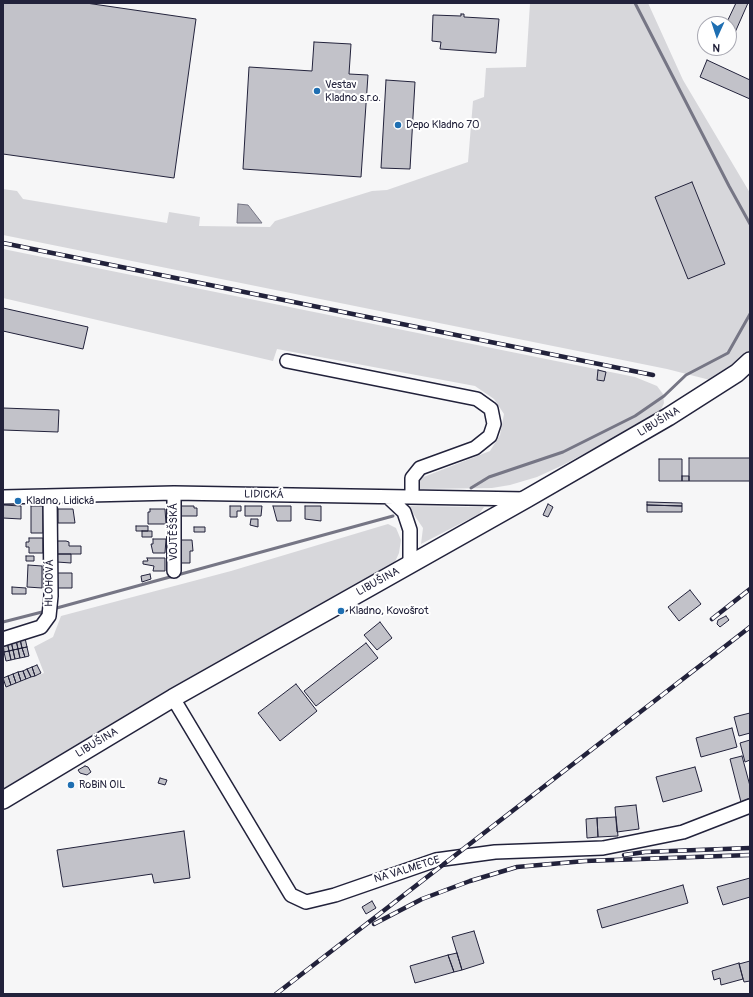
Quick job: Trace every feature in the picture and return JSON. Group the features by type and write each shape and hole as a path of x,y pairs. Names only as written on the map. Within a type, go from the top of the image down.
{"main road":[{"name":"LIBUŠINA","path":"3,800 173,698 526,499 668,417 736,373 750,361"}],"street":[{"path":"287,361 477,399 491,409 494,424 490,436 474,448 420,468 412,478 412,496"},
{"name":"LIDICKÁ","path":"3,497 174,493 526,499"},
{"name":"VOJTĚŠSKÁ","path":"174,493 174,571"},
{"name":"HLOHOVÁ","path":"3,638 41,627 50,611 50,496"},
{"path":"388,497 404,512 410,530 410,564"},
{"name":"NA VALMETCE","path":"173,698 291,894 306,902 335,895 436,860 495,852 603,848 683,832 750,806"}],"shaded area":[{"path":"530,3 648,3 683,80 750,193 750,352 735,366 710,380 667,369 3,235 3,189 17,191 23,199 167,223 169,212 200,217 199,226 270,227 275,221 372,191 387,190 468,162 473,101 484,97 486,68 526,67"},
{"path":"238,204 248,205 262,223 237,223"},
{"path":"3,249 635,377 657,386 663,394 664,403 659,414 563,465 537,477 510,485 492,488 418,489 421,478 490,451 500,435 504,414 494,399 475,386 277,349 273,361 3,298"},
{"path":"408,506 484,507 479,514 421,544 423,528"},
{"path":"388,524 396,528 401,540 399,553 394,564 3,790 3,688 44,673 34,647 53,637 61,616 231,571"}],"building":[{"path":"3,3 86,3 196,19 174,178 3,154"},
{"path":"736,3 748,3 737,28 737,16 730,16"},
{"path":"461,14 464,14 464,17 499,19 496,53 440,49 441,42 432,41 433,15 461,16"},
{"path":"314,42 351,44 349,74 368,75 361,177 243,169 249,67 312,71"},
{"path":"707,60 750,80 750,99 700,77"},
{"name":"Depo Kladno 70","path":"386,80 415,82 410,169 381,168"},
{"path":"692,182 725,264 688,279 655,197"},
{"path":"3,308 88,327 83,349 3,331"},
{"path":"598,370 606,372 604,381 597,380"},
{"path":"3,408 59,410 58,432 3,430"},
{"path":"689,458 750,458 750,481 689,481"},
{"path":"659,459 682,459 682,481 659,481"},
{"path":"682,476 689,476 689,481 682,481"},
{"path":"647,502 682,503 682,506 647,505"},
{"path":"548,504 553,507 548,517 543,515"},
{"path":"3,505 21,506 21,519 3,518"},
{"path":"647,505 682,506 682,512 647,512"},
{"path":"31,506 43,506 43,533 31,533"},
{"path":"180,506 194,506 194,508 197,508 197,516 180,516"},
{"path":"230,506 241,506 241,511 237,511 237,517 230,517"},
{"path":"245,506 262,506 261,516 245,516"},
{"path":"273,506 291,506 291,521 277,521"},
{"path":"305,506 321,506 321,521 305,519"},
{"path":"58,509 73,509 75,523 58,523"},
{"path":"150,509 165,509 166,524 148,524 148,512 150,512"},
{"path":"251,519 258,519 258,527 250,525"},
{"path":"136,526 148,526 148,531 136,531"},
{"path":"194,527 205,527 205,532 194,532"},
{"path":"142,531 152,531 152,537 142,537"},
{"path":"29,538 43,538 43,553 29,553 29,547 26,547 26,542 29,542"},
{"path":"153,539 166,539 165,553 153,553 151,544 153,544"},
{"path":"180,540 192,540 193,551 190,551 190,563 180,563"},
{"path":"57,541 69,542 69,546 81,546 81,554 57,554"},
{"path":"57,554 71,554 71,563 57,562"},
{"path":"26,556 34,556 34,561 26,561"},
{"path":"147,558 165,558 165,571 153,571 154,566 143,564 143,561 148,561"},
{"path":"28,565 42,566 42,588 27,587"},
{"path":"57,573 72,573 72,588 57,588"},
{"path":"150,574 151,579 142,582 141,576"},
{"path":"12,587 26,588 26,594 12,594"},
{"path":"690,590 701,604 679,621 668,607"},
{"path":"726,616 729,620 720,627 717,624 718,620"},
{"path":"380,622 392,638 377,650 364,635"},
{"path":"25,638 27,647 22,648 20,639"},
{"path":"20,639 22,648 18,649 16,640"},
{"path":"16,640 18,649 13,650 11,641"},
{"path":"11,641 13,650 9,651 7,642"},
{"path":"7,642 9,651 4,652 3,643"},
{"path":"366,643 378,658 316,706 304,691"},
{"path":"27,647 29,656 25,657 22,648"},
{"path":"22,648 25,657 20,658 18,649"},
{"path":"18,649 20,658 15,659 13,650"},
{"path":"13,650 15,659 11,660 9,651"},
{"path":"9,651 11,660 6,661 4,652"},
{"path":"37,665 41,673 35,676 32,667"},
{"path":"32,667 35,676 31,677 27,669"},
{"path":"27,669 31,677 26,679 23,671"},
{"path":"23,671 26,679 21,681 18,672"},
{"path":"18,672 21,681 16,683 13,674"},
{"path":"13,674 16,683 11,685 8,676"},
{"path":"8,676 11,685 6,687 3,678"},
{"path":"296,684 317,711 280,741 258,713"},
{"path":"750,713 750,733 739,736 734,717"},
{"path":"732,728 737,747 701,757 696,738"},
{"path":"750,740 750,760 745,762 740,743"},
{"path":"742,756 750,786 750,798 741,802 730,759"},
{"path":"85,766 88,767 91,772 87,775 80,773 78,770"},
{"path":"695,767 702,791 663,802 656,777"},
{"path":"160,778 167,780 165,785 158,783"},
{"path":"636,805 639,829 617,832 615,807"},
{"path":"616,817 618,836 598,837 597,818"},
{"path":"597,818 598,837 587,838 586,819"},
{"path":"184,831 190,878 154,883 152,874 63,887 57,850"},
{"path":"750,878 750,897 723,905 717,887"},
{"path":"683,885 688,903 602,928 597,910"},
{"path":"372,901 376,908 366,914 362,907"},
{"path":"474,931 484,963 462,970 452,937"},
{"path":"457,953 462,970 454,972 448,955"},
{"path":"448,955 454,972 415,983 410,966"},
{"path":"750,961 750,981 744,982 739,964"},
{"path":"739,963 743,979 721,985 720,978 714,980 712,971"}],"waterway":[{"path":"635,3 750,224"},
{"path":"471,488 489,477 563,452 635,416 664,396 686,375 728,353 750,314"},
{"path":"53,609 393,516"},
{"path":"3,622 46,611"}],"railway":[{"path":"3,243 653,375"},
{"path":"712,619 750,589"},
{"path":"276,994 750,627"},
{"path":"624,855 645,852 750,848"},
{"path":"374,924 422,899 470,881 517,867 585,861 750,855"}],"place":[{"name":"Vestav Kladno s.r.o.","path":"317,91"},
{"name":"Depo Kladno 70","path":"398,125"},
{"name":"Kladno, Lidická","path":"18,501"},
{"name":"Kladno, Kovošrot","path":"341,611"},
{"name":"RoBiN OIL","path":"71,785"}]}
